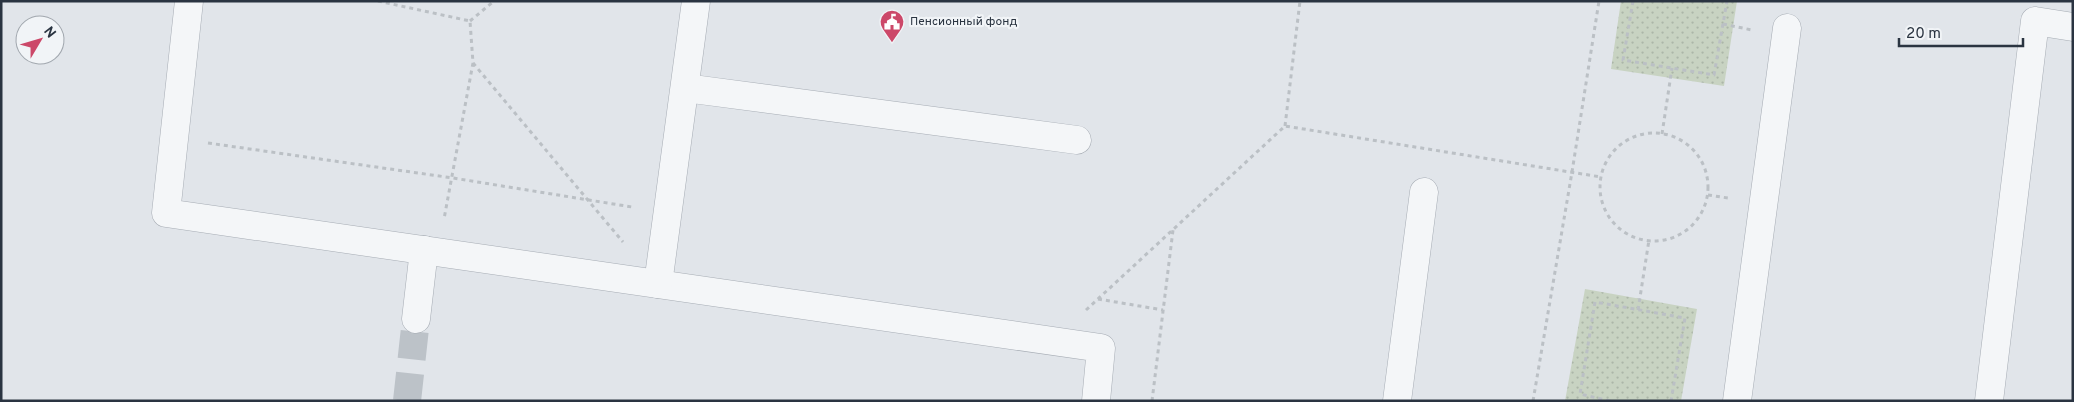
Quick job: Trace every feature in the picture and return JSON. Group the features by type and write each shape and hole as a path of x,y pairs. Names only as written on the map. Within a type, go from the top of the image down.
{"lane":[{"path":"189,1 176,138 166,213 1101,348 1096,401"},
{"path":"658,284 669,214 696,1"},
{"path":"1989,401 2035,21 2073,26"},
{"path":"1737,401 1787,28"},
{"path":"685,88 1077,140"},
{"path":"1397,401 1424,192"},
{"path":"416,320 431,251"}],"path":[{"path":"378,1 470,21"},
{"path":"470,21 494,1"},
{"path":"1052,341 1285,126 1300,1"},
{"path":"1533,401 1599,1"},
{"path":"1632,1 1623,60 1714,75 1727,1"},
{"path":"431,251 453,178 473,63 470,21"},
{"path":"473,63 658,284"},
{"path":"1662,134 1672,68"},
{"path":"1285,126 1602,177"},
{"path":"1640,134 1662,134 1676,137 1691,147 1702,160 1708,177 1708,195 1702,212 1692,226 1677,236 1660,241 1649,240 1626,233 1613,222 1604,206 1600,188 1611,154 1624,142 1640,134"},
{"path":"176,138 453,178 669,214"},
{"path":"1152,401 1173,229"},
{"path":"1638,310 1649,240"},
{"path":"1098,299 1163,310"},
{"path":"1610,401 1580,394 1595,302 1685,318 1671,401"}],"green space":[{"path":"1621,1 1737,1 1724,86 1611,69"},
{"path":"1585,289 1697,309 1681,401 1565,401"}],"tunnel":[{"path":"407,401 416,319"}],"place":[{"name":"Пенсионный фонд","path":"892,43"}]}
